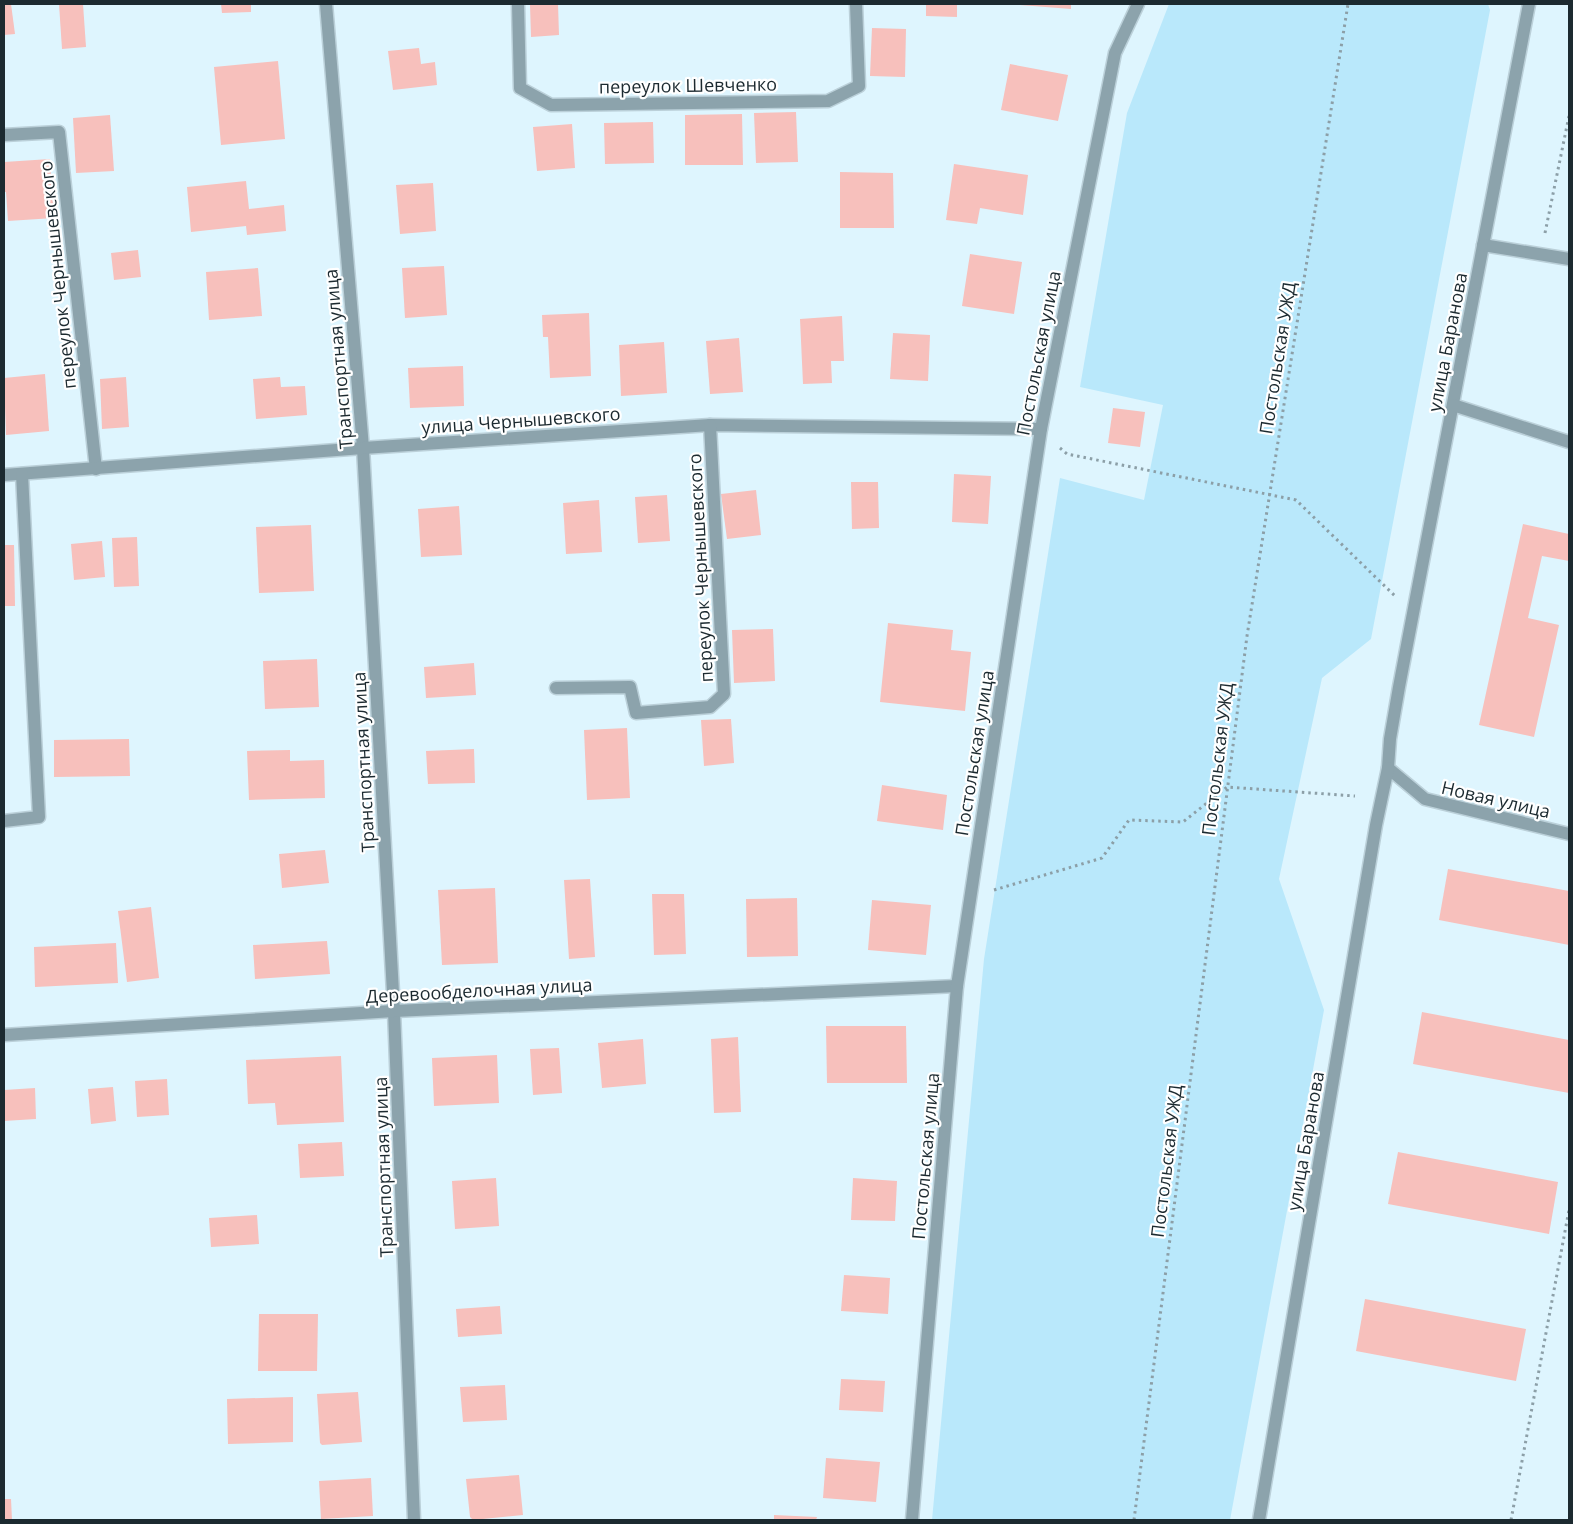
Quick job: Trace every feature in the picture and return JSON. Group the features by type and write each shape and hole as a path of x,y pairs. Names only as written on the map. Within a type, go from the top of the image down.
{"street":[{"name":"Транспортная улица","path":"326,4 363,448 394,1011 414,1520"},
{"name":"переулок Шевченко","path":"518,4 520,88 551,104 828,101 859,86 856,4"},
{"name":"Постольская улица","path":"912,1520 957,986 970,897 1041,428 1115,53 1138,4"},
{"name":"улица Баранова","path":"1259,1520 1376,825 1388,768 1390,738 1398,687 1529,4"},
{"name":"переулок Чернышевского","path":"4,135 58,132 96,469"},
{"path":"1483,246 1540,253 1569,259"},
{"path":"1452,405 1569,442"},
{"name":"улица Чернышевского","path":"4,476 363,448 710,424 1041,428"},
{"name":"переулок Чернышевского","path":"556,688 630,686 636,713 710,708 724,694 710,424"},
{"path":"4,821 39,818 22,474"},
{"name":"Новая улица","path":"1388,768 1424,800 1569,834"},
{"name":"Деревообделочная улица","path":"4,1035 394,1011 957,986"}],"path":[{"name":"Постольская УЖД","path":"1134,1520 1247,636 1348,4"},
{"path":"1540,253 1569,116"},
{"path":"1041,428 1067,454 1296,500 1395,596"},
{"path":"970,897 1102,858 1128,820 1183,822 1227,787 1354,796"},
{"path":"1511,1520 1569,1210"}],"shaded area":[{"path":"1169,4 1488,4 1490,10 1371,639 1322,678 1279,879 1324,1010 1230,1520 932,1520 984,959 1060,478 1144,500 1163,405 1080,387 1127,113"}],"building":[{"path":"4,4 11,4 15,34 4,35"},
{"path":"59,4 83,4 86,47 62,49"},
{"path":"221,4 251,4 251,12 222,13"},
{"path":"530,4 558,4 559,35 531,37"},
{"path":"926,4 957,4 957,17 926,16"},
{"path":"1071,4 1071,9 1020,5"},
{"path":"872,28 906,29 905,77 870,76"},
{"path":"419,48 421,64 435,62 437,85 393,90 388,51"},
{"path":"278,61 285,139 221,145 214,67"},
{"path":"1010,64 1068,75 1058,121 1001,110"},
{"path":"796,112 798,162 756,163 754,113"},
{"path":"742,114 743,165 685,165 685,115"},
{"path":"110,115 114,171 76,173 73,118"},
{"path":"653,122 654,163 605,164 604,123"},
{"path":"572,124 575,168 537,171 533,127"},
{"path":"50,159 54,218 8,221 6,192 4,192 4,162"},
{"path":"954,164 1028,175 1023,215 980,208 977,224 946,220"},
{"path":"840,172 893,173 894,228 840,228"},
{"path":"246,181 249,209 284,205 286,231 247,235 246,226 191,232 187,187"},
{"path":"433,183 436,231 400,234 396,185"},
{"path":"138,250 141,277 114,280 111,253"},
{"path":"970,254 1022,262 1014,314 962,306"},
{"path":"444,266 447,315 405,318 402,268"},
{"path":"258,268 262,316 209,320 206,272"},
{"path":"589,313 591,376 550,378 548,337 543,337 542,315"},
{"path":"842,316 844,361 831,361 832,383 803,384 800,319"},
{"path":"893,333 930,335 928,381 890,379"},
{"path":"739,338 743,392 710,394 706,341"},
{"path":"664,342 667,393 621,396 619,345"},
{"path":"463,366 464,406 410,408 408,368"},
{"path":"45,374 49,431 6,435 4,378"},
{"path":"126,377 129,427 102,429 100,379"},
{"path":"280,377 281,387 305,386 307,415 256,419 253,379"},
{"path":"1113,408 1145,412 1140,447 1108,443"},
{"path":"954,474 991,476 988,524 952,522"},
{"path":"851,482 878,482 879,528 852,529"},
{"path":"756,490 761,535 727,539 721,494"},
{"path":"667,495 670,541 638,543 635,497"},
{"path":"599,500 602,552 566,554 563,503"},
{"path":"459,506 462,555 421,557 418,509"},
{"path":"1523,524 1569,534 1569,561 1542,556 1528,618 1559,625 1534,737 1479,725"},
{"path":"311,525 314,591 259,593 256,527"},
{"path":"137,537 139,586 114,587 112,538"},
{"path":"102,541 105,577 74,580 71,544"},
{"path":"4,545 14,545 15,606 4,606"},
{"path":"888,623 953,630 951,650 971,652 965,711 880,702"},
{"path":"773,629 775,681 734,683 732,630"},
{"path":"317,659 319,707 265,709 263,661"},
{"path":"474,663 476,695 426,698 424,667"},
{"path":"731,719 734,763 704,766 701,720"},
{"path":"627,728 630,798 587,800 584,730"},
{"path":"129,739 130,776 54,777 54,740"},
{"path":"474,749 475,783 428,784 426,751"},
{"path":"290,750 290,761 324,760 325,798 249,800 247,751"},
{"path":"882,785 947,795 943,830 877,821"},
{"path":"325,850 329,883 282,888 279,854"},
{"path":"1448,869 1569,891 1569,945 1439,920"},
{"path":"590,879 595,957 569,959 564,880"},
{"path":"495,888 498,963 442,965 438,890"},
{"path":"652,894 684,894 686,954 654,955"},
{"path":"797,898 798,956 747,957 746,899"},
{"path":"872,900 931,905 926,955 868,950"},
{"path":"151,907 159,978 127,982 118,911"},
{"path":"327,941 330,974 255,979 253,945"},
{"path":"116,943 118,983 35,987 34,947"},
{"path":"1422,1012 1569,1040 1569,1093 1413,1064"},
{"path":"826,1026 906,1026 907,1083 827,1083"},
{"path":"738,1037 741,1112 714,1113 711,1039"},
{"path":"643,1039 646,1084 602,1088 598,1043"},
{"path":"559,1048 562,1093 533,1095 530,1049"},
{"path":"497,1055 499,1103 434,1106 432,1058"},
{"path":"341,1056 344,1122 277,1125 275,1103 248,1104 246,1060"},
{"path":"167,1079 169,1115 137,1117 135,1081"},
{"path":"113,1087 116,1121 91,1124 88,1089"},
{"path":"35,1088 36,1119 4,1121 4,1090"},
{"path":"342,1142 344,1176 300,1178 298,1144"},
{"path":"1398,1152 1558,1182 1549,1234 1388,1204"},
{"path":"496,1178 499,1226 455,1229 452,1181"},
{"path":"853,1178 897,1181 895,1221 851,1220"},
{"path":"257,1215 259,1244 211,1247 209,1218"},
{"path":"844,1275 890,1278 888,1314 841,1311"},
{"path":"1365,1299 1526,1329 1516,1381 1356,1351"},
{"path":"500,1306 502,1334 458,1337 456,1309"},
{"path":"259,1314 318,1314 317,1371 258,1371"},
{"path":"841,1379 885,1381 883,1412 839,1410"},
{"path":"505,1385 507,1420 463,1422 460,1387"},
{"path":"358,1392 362,1442 322,1445 320,1443 317,1394"},
{"path":"293,1397 293,1442 228,1444 227,1399"},
{"path":"826,1458 880,1462 876,1502 823,1498"},
{"path":"519,1475 523,1515 473,1520 470,1517 466,1479"},
{"path":"371,1478 373,1516 321,1519 319,1481"},
{"path":"4,1499 11,1499 12,1520 4,1520"},
{"path":"774,1515 817,1517 816,1520 774,1520"}]}
